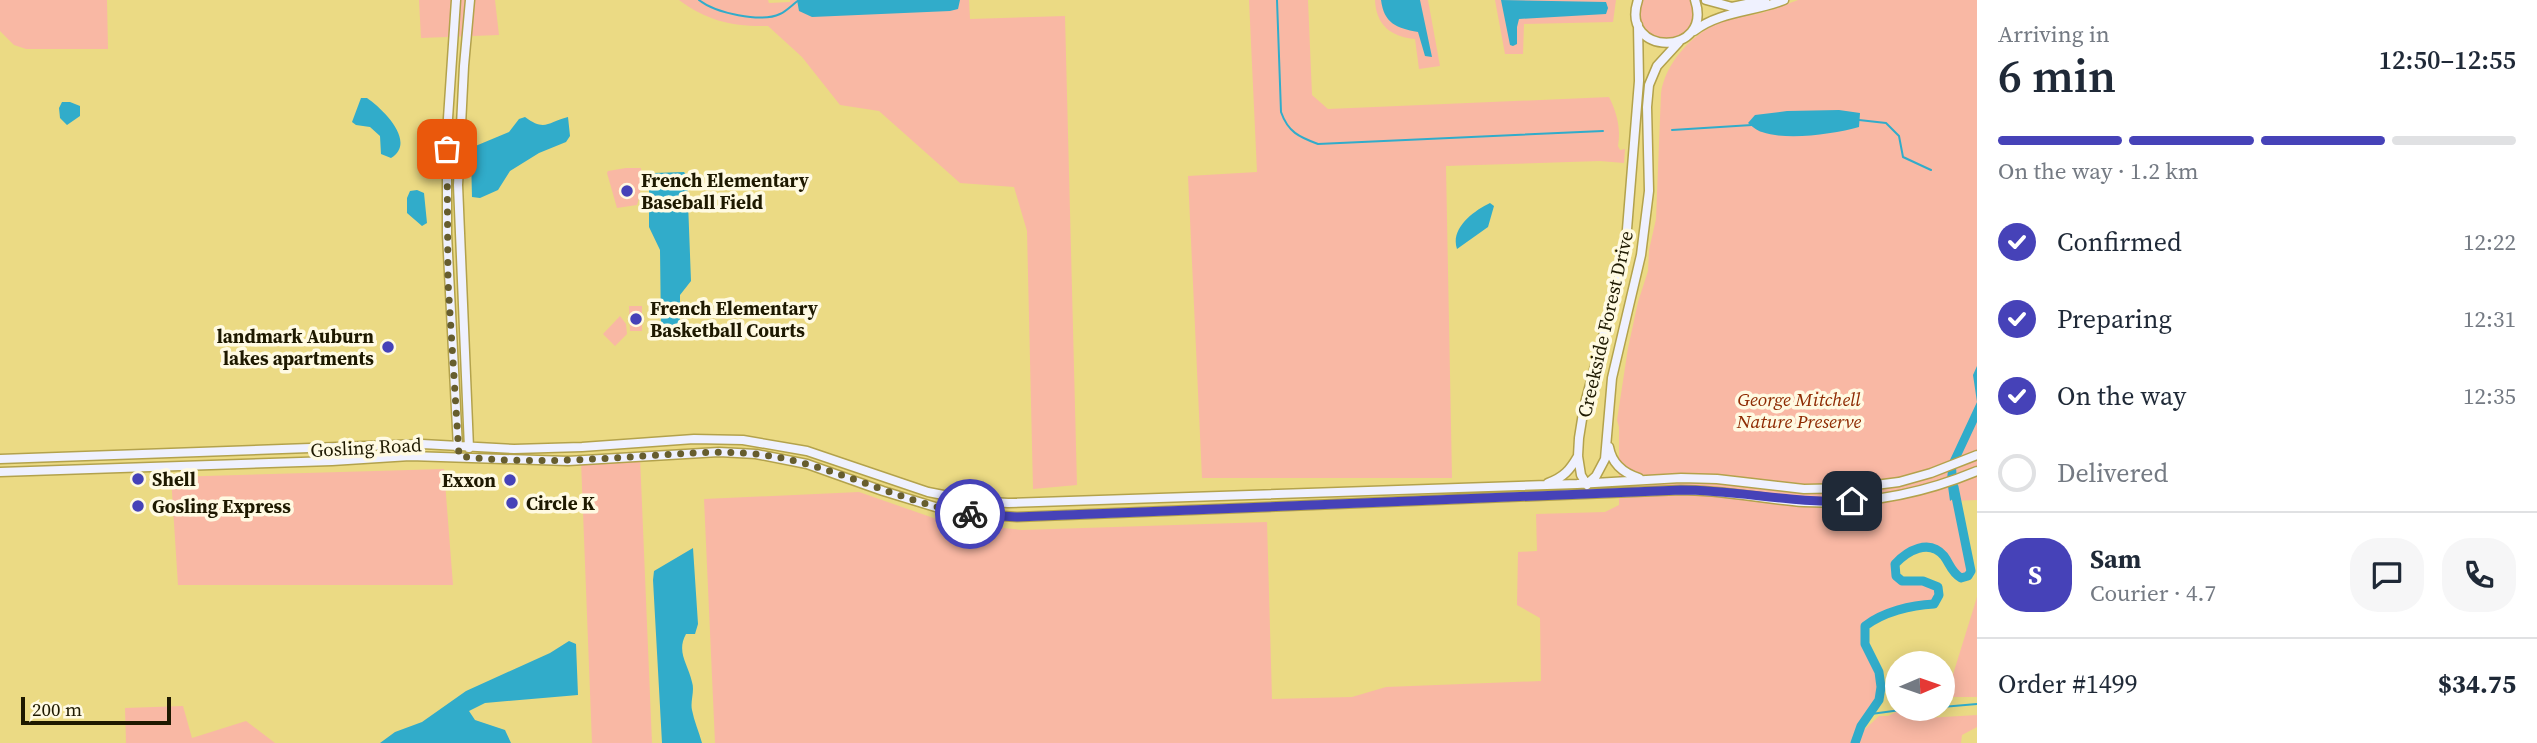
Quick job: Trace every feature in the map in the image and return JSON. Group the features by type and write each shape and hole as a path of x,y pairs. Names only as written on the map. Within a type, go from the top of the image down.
{"main road":[{"path":"456,0 451,65 447,234 459,456"},
{"path":"470,0 458,185 470,458"},
{"path":"1688,35 1697,21 1695,0"},
{"path":"1706,0 1732,6 1765,0"},
{"path":"1688,35 1718,17 1784,0"},
{"name":"Creekside Forest Drive","path":"1587,495 1587,484 1581,475 1578,456 1584,407 1625,254 1639,81 1636,3"},
{"path":"1637,25 1652,41 1662,44 1679,41"},
{"name":"Creekside Forest Drive","path":"1587,484 1596,476 1605,459 1612,378 1636,281 1649,191 1649,85 1657,66 1679,41 1688,35"},
{"path":"451,65 464,66"},
{"name":"Creekside Forest Drive","path":"1607,436 1611,455 1621,470 1649,480"},
{"name":"Gosling Road","path":"0,459 457,444 538,448 694,439 756,441 821,455 936,494 1008,503 1649,480 1717,479 1829,489 1877,486 1931,473 1977,455"},
{"name":"Gosling Road","path":"0,472 390,457 459,456 568,461 692,452 756,454 822,468 942,509 1017,517 1714,490 1773,499 1829,503 1877,499 1934,487 1977,471"},
{"path":"1542,485 1558,480 1570,470 1578,456"}],"green space":[{"path":"0,0 107,0 108,49 26,49 14,45 0,31"},
{"path":"419,0 495,0 499,35 421,38"},
{"path":"679,0 768,0 769,3 790,0 969,0 970,19 1065,16 1077,485 1033,489 1027,231 1014,187 960,183 879,111 840,105 802,57 768,26 744,25 710,18"},
{"path":"1249,0 1308,0 1312,95 1328,109 1609,97 1612,103 1619,127 1618,146 1620,150 1625,149 1624,163 1600,161 1446,166 1452,478 1202,478 1188,176 1257,172"},
{"path":"1375,0 1428,0 1440,66 1419,69 1415,39 1399,36 1386,28 1378,16"},
{"path":"1495,0 1616,0 1613,22 1524,24 1523,54 1505,54"},
{"path":"1640,0 1692,0 1691,24 1674,40 1651,37 1640,25"},
{"name":"George Mitchell Nature Preserve","path":"1798,0 1977,0 1977,500 1955,501 1971,571 1965,578 1958,577 1939,551 1926,547 1906,554 1896,564 1896,576 1902,581 1923,581 1938,587 1939,595 1934,604 1898,610 1865,626 1865,644 1879,672 1881,687 1879,700 1861,726 1855,743 715,743 704,499 859,492 945,522 1022,530 1267,522 1272,699 1352,697 1386,687 1541,681 1540,618 1517,605 1518,552 1537,551 1536,514 1605,512 1619,505 1617,420 1628,348 1648,271 1649,250 1656,219 1663,82 1681,52 1708,28 1723,21 1761,13"},
{"name":"French Elementary Baseball Field","path":"626,168 641,168 640,195 637,205 617,208 607,173"},
{"name":"French Elementary Basketball Courts","path":"629,306 642,306 642,331 630,331"},
{"path":"620,316 626,324 627,334 615,346 603,334"},
{"path":"640,457 652,743 592,743 581,461"},
{"path":"444,469 453,585 178,585 171,477"},
{"path":"1977,597 1977,697 1955,697 1955,668"},
{"path":"183,706 192,738 246,721 275,743 126,743 125,708"},
{"path":"1977,715 1977,727 1962,735 1961,743 1858,743 1862,732 1879,716 1885,716 1885,721 1955,721 1955,716"}],"water":[{"path":"797,0 960,0 958,9 950,11 812,17 799,11"},
{"path":"1381,0 1420,0 1432,57 1425,56 1418,32 1403,29 1388,19"},
{"path":"1501,0 1606,2 1608,8 1606,14 1519,19 1517,44 1513,46 1510,45"},
{"path":"361,98 367,98 374,103 395,126 400,143 398,151 391,158 381,154 380,136 370,127 352,122"},
{"path":"62,102 80,106 80,116 67,125 60,118 59,108"},
{"path":"1839,110 1860,113 1859,127 1824,134 1784,136 1760,131 1748,123 1755,115"},
{"path":"525,117 542,125 568,117 570,136 566,142 539,153 510,171 498,190 480,198 472,197 473,147 509,132 519,119"},
{"path":"684,172 687,176 691,281 680,295 680,330 677,334 661,330 660,250 649,227 649,177 653,173"},
{"path":"410,191 424,193 427,223 422,226 407,213"},
{"path":"1490,203 1494,206 1488,227 1457,249 1457,234 1464,222"},
{"path":"1977,366 1977,402 1973,375"},
{"path":"1977,402 1977,422 1956,467 1958,495 1950,501 1947,479 1949,462"},
{"path":"693,548 698,624 695,634 686,634 682,647 693,685 692,710 702,743 662,743 654,571"},
{"path":"569,641 576,644 578,695 485,703 469,711 475,720 505,730 511,743 380,743 395,732 422,722 466,691 550,653"}],"waterway":[{"path":"699,0 727,13 750,17 772,17 799,0"},
{"path":"1277,0 1281,112 1291,129 1318,144 1603,131"},
{"path":"1859,120 1886,123 1899,136 1903,157 1931,170"},
{"path":"1672,130 1752,125"},
{"path":"1855,743 1861,726 1879,700 1881,687 1879,672 1865,644 1865,626 1898,610 1934,604 1939,595 1938,587 1923,581 1902,581 1896,576 1895,564 1912,551 1925,547 1944,556 1961,578 1968,576 1971,571 1954,487"},
{"path":"1955,706 1977,704"},
{"path":"1871,714 1885,712"}],"way so far":[{"path":"447,149 448,282 459,456 568,461 692,452 756,454 822,468 883,491 942,509 970,514"}],"place":[{"name":"French Elementary Baseball Field","path":"627,191"},
{"name":"French Elementary Basketball Courts","path":"636,319"},
{"name":"landmark Auburn lakes apartments","path":"388,347"},
{"name":"Shell","path":"138,479"},
{"name":"Exxon","path":"510,480"},
{"name":"Circle K","path":"512,503"},
{"name":"Gosling Express","path":"138,506"}],"route":[{"path":"970,514 1017,517 1681,490 1714,490 1802,502 1852,501"}]}
